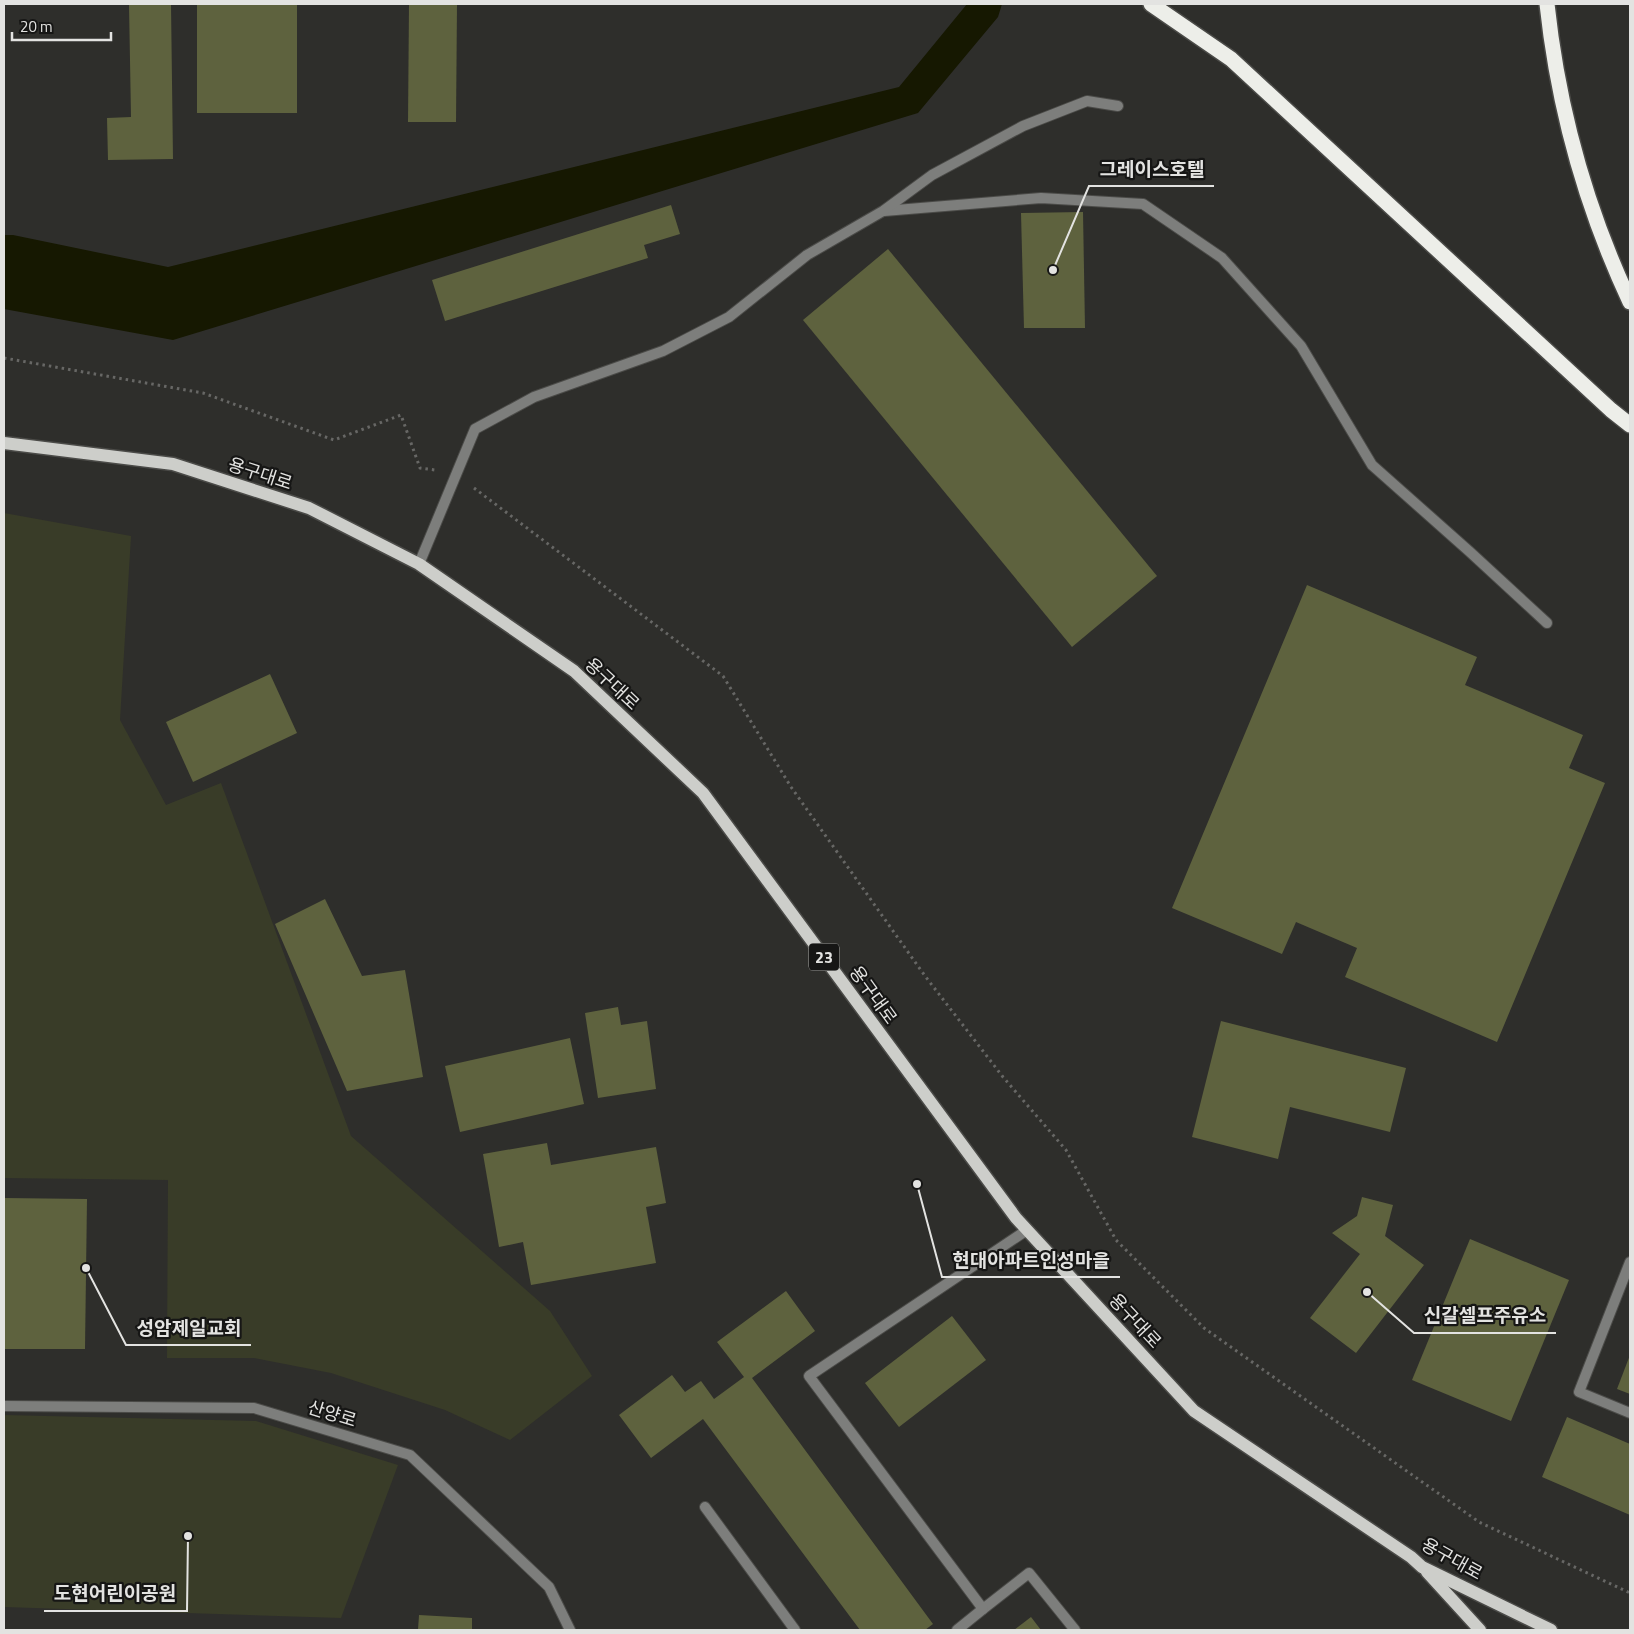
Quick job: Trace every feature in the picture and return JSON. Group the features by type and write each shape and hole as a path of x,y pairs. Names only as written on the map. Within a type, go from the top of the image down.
{"highway":[{"path":"1151,4 1231,59 1611,410 1630,425"},
{"path":"1547,4 1550,34 1566,120 1587,192 1614,268 1630,302"}],"main road":[{"name":"용구대로","path":"4,443 173,464 309,508 419,564 574,671 703,793 1016,1218 1194,1411 1402,1551 1422,1567 1551,1630"},
{"path":"1422,1567 1480,1630"}],"street":[{"path":"419,564 475,429 534,396 663,351 729,317 806,255 884,211 932,175 1023,126 1087,102 1118,106"},
{"path":"884,211 1041,198 1143,204 1222,258 1301,346 1372,465 1547,623"},
{"path":"983,1609 809,1376 1027,1230"},
{"path":"1630,1262 1579,1392 1630,1413"},
{"name":"산양로","path":"4,1406 254,1408 410,1455 549,1587 570,1630"},
{"path":"705,1507 795,1630"},
{"path":"957,1630 1029,1572 1075,1630"}],"path":[{"path":"4,358 202,394 334,440 401,415 420,468 456,474 723,676 791,787 925,976 1003,1077 1066,1150 1116,1240 1204,1328 1479,1522 1630,1593"}],"shaded area":[{"path":"967,4 1002,4 998,17 918,113 173,340 4,309 4,235 13,235 168,267 899,87"},
{"path":"4,513 131,536 120,720 166,805 221,783 351,1136 550,1311 592,1376 510,1440 445,1410 331,1373 254,1358 167,1358 168,1180 4,1178"},
{"path":"4,1415 256,1421 398,1465 341,1618 4,1607"}],"building":[{"path":"129,4 171,4 173,159 108,160 107,118 131,117"},
{"path":"197,4 297,4 297,113 197,113"},
{"path":"409,4 457,4 456,122 408,122"},
{"path":"671,205 680,234 644,245 648,258 445,321 432,280"},
{"path":"1083,212 1085,328 1024,328 1021,213"},
{"path":"888,249 1157,576 1072,647 803,320"},
{"path":"1307,585 1477,657 1465,685 1583,735 1569,768 1605,783 1497,1042 1345,977 1357,948 1296,922 1282,954 1172,908"},
{"path":"270,674 297,733 193,782 166,722"},
{"path":"325,899 362,976 405,970 423,1077 347,1091 275,924"},
{"path":"618,1007 621,1025 647,1021 656,1089 598,1098 585,1013"},
{"path":"1221,1021 1406,1068 1390,1132 1290,1107 1278,1159 1192,1137"},
{"path":"570,1038 584,1104 460,1132 445,1066"},
{"path":"547,1143 551,1165 656,1147 666,1203 646,1207 656,1263 531,1285 523,1242 499,1247 483,1154"},
{"path":"1362,1197 1393,1205 1385,1236 1424,1265 1356,1353 1310,1318 1360,1254 1332,1233 1357,1216"},
{"path":"4,1198 87,1199 85,1349 4,1349"},
{"path":"1470,1239 1569,1280 1511,1421 1412,1380"},
{"path":"786,1291 815,1331 752,1378 933,1624 925,1630 860,1630 703,1419 651,1458 619,1415 672,1375 685,1392 701,1381 714,1399 744,1377 717,1342"},
{"path":"952,1316 986,1360 899,1427 865,1383"},
{"path":"1630,1355 1630,1394 1617,1389"},
{"path":"1567,1417 1630,1444 1630,1515 1542,1477"},
{"path":"419,1615 472,1618 472,1630 418,1630"},
{"path":"1031,1617 1041,1630 1014,1630"}],"place":[{"name":"그레이스호텔","path":"1053,270"},
{"name":"현대아파트인성마을","path":"917,1184"},
{"name":"성암제일교회","path":"86,1268"},
{"name":"신갈셀프주유소","path":"1367,1292"},
{"name":"도현어린이공원","path":"188,1536"}]}
